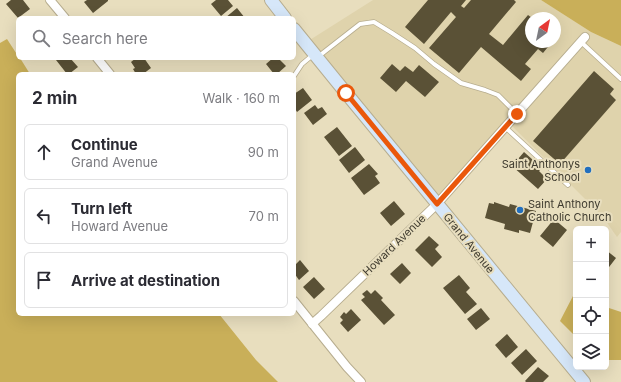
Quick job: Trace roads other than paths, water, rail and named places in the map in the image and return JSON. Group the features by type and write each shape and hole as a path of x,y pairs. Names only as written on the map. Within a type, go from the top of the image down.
{"street":[{"path":"50,0 63,16"},
{"path":"271,0 283,16"},
{"name":"Grand Avenue","path":"296,32 584,382"},
{"name":"Howard Avenue","path":"312,324 437,204 582,40"},
{"path":"99,60 108,72"},
{"path":"296,304 347,367 361,382"}],"lane":[{"path":"296,73 302,64 360,24 374,22 415,48 434,64 461,83 498,95 517,114"},
{"path":"582,40 621,80"},
{"path":"505,127 568,185"}],"place":[{"name":"Saint Anthonys School","path":"588,170"},
{"name":"Saint Anthony Catholic Church","path":"520,210"}]}
